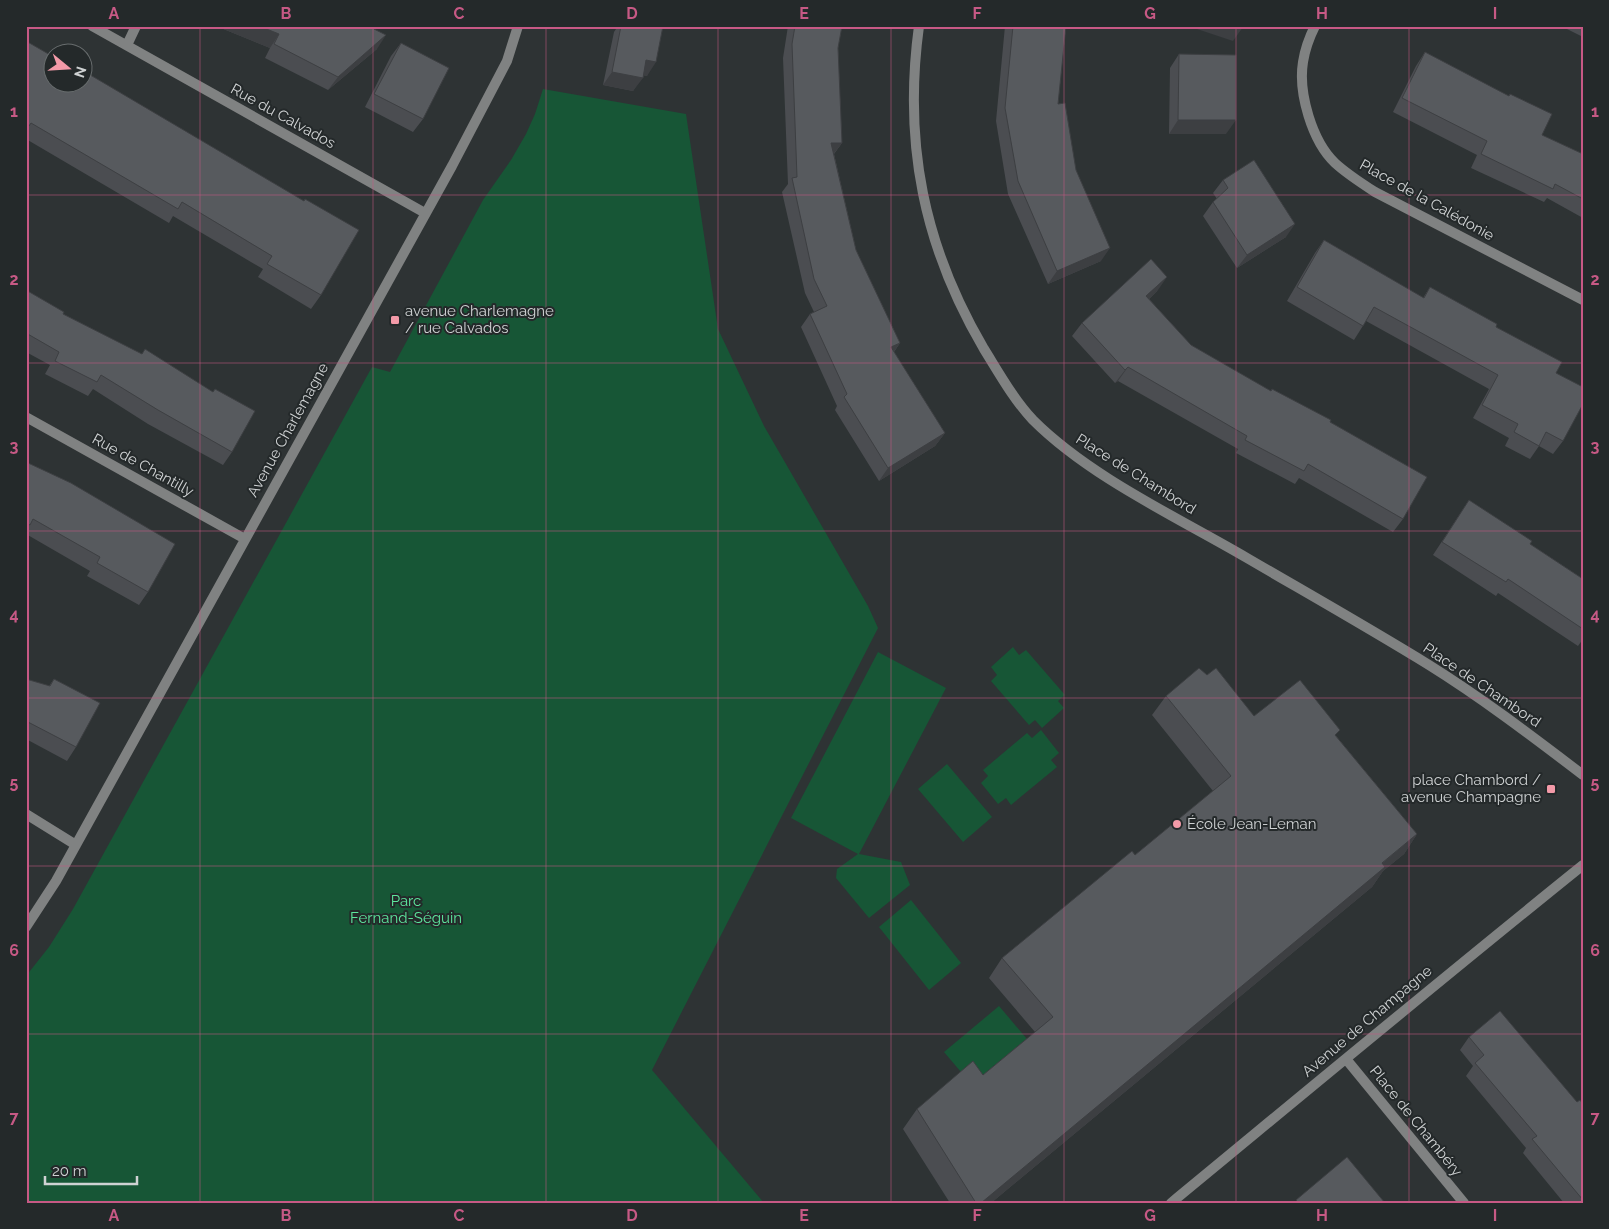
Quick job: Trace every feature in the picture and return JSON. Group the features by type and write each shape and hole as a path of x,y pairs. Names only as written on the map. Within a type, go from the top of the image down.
{"street":[{"name":"Rue du Calvados","path":"92,26 425,213"},
{"path":"127,45 136,26"},
{"name":"Avenue Charlemagne","path":"26,927 56,881 452,166 507,61 518,26"},
{"name":"Place de Chambord","path":"919,26 915,72 914,120 918,169 929,220 947,273 977,336 1017,400 1030,417 1058,442 1128,490 1430,665 1583,775"},
{"name":"Place de la Calédonie","path":"1315,26 1308,41 1302,64 1302,88 1308,116 1318,139 1334,162 1375,192 1583,300"},
{"name":"Rue de Chantilly","path":"26,417 245,539"},
{"path":"26,814 76,845"},
{"name":"Avenue de Champagne","path":"1171,1203 1583,864"},
{"name":"Place de Chambéry","path":"1346,1059 1464,1203"}],"green space":[{"name":"Parc Fernand-Séguin","path":"543,89 686,114 718,329 764,426 868,606 878,628 652,1070 764,1203 26,1203 26,976 49,947 73,909 372,367 390,372 483,200 511,160 526,134"},
{"path":"1013,647 1019,655 1026,650 1065,695 1058,701 1064,708 1042,728 1035,720 1029,725 991,681 997,675 991,667"},
{"path":"878,652 946,688 859,854 901,862 910,885 869,918 836,878 837,869 858,854 791,818"},
{"path":"1041,730 1059,753 1051,760 1057,767 1011,805 1006,798 998,804 981,783 988,776 983,770 1027,733 1032,738"},
{"path":"947,764 992,817 963,842 918,789"},
{"path":"911,900 961,963 929,990 879,927"},
{"path":"999,1006 1027,1039 972,1085 944,1052"}],"building":[{"path":"259,26 373,26 375,27 374,29 386,35 338,77 274,44 279,34"},
{"path":"621,26 663,26 656,62 646,60 643,78 612,72"},
{"path":"795,26 842,26 838,48 842,143 831,143 856,250 900,343 891,347 945,433 888,468 844,397 847,394 810,314 827,306 814,279 792,178 797,177 792,44"},
{"path":"1013,26 1066,26 1058,104 1065,103 1076,170 1110,248 1057,271 1018,181 1005,108"},
{"path":"26,41 42,50 42,92 92,92 92,76 304,201 305,199 359,230 321,295 267,264 272,256 182,202 178,209 31,123 29,126 26,124"},
{"path":"401,43 449,68 423,119 374,94"},
{"path":"1425,52 1509,96 1510,94 1552,114 1542,135 1583,154 1583,199 1555,184 1553,189 1481,154 1487,141 1402,98"},
{"path":"1179,54 1236,55 1236,120 1178,120"},
{"path":"1254,160 1295,224 1247,255 1213,202 1228,188 1223,180"},
{"path":"1324,240 1424,298 1430,287 1497,324 1496,327 1562,362 1556,373 1583,387 1583,404 1563,441 1546,432 1539,446 1514,432 1518,424 1482,405 1498,375 1374,307 1363,326 1297,287"},
{"path":"1151,259 1167,277 1146,296 1191,345 1271,391 1272,389 1331,420 1330,422 1427,477 1403,519 1308,464 1304,471 1245,440 1247,436 1128,367 1125,370 1082,323"},
{"path":"26,290 64,312 63,314 142,354 145,349 213,392 215,389 255,411 232,452 101,375 97,382 55,361 59,352 26,333"},
{"path":"26,462 71,483 175,544 148,592 97,563 100,557 33,519 30,525 26,523"},
{"path":"1469,500 1532,541 1530,544 1583,579 1583,629 1508,579 1506,582 1442,542"},
{"path":"1199,668 1207,675 1216,668 1254,716 1300,680 1340,730 1335,735 1417,834 1382,863 1385,867 981,1203 976,1203 917,1109 973,1061 983,1075 1053,1017 1002,958 1132,851 1135,855 1231,776 1166,696"},
{"path":"26,679 50,686 54,679 100,703 76,747 26,721"},
{"path":"1500,1011 1577,1102 1580,1100 1583,1104 1583,1200 1532,1139 1537,1136 1475,1063 1484,1055 1469,1037"},
{"path":"1347,1157 1385,1203 1296,1203 1298,1202 1296,1200"}],"place":[{"name":"avenue Charlemagne / rue Calvados","path":"395,320"},
{"name":"place Chambord / avenue Champagne","path":"1551,789"},
{"name":"École Jean-Leman","path":"1177,824"}]}
